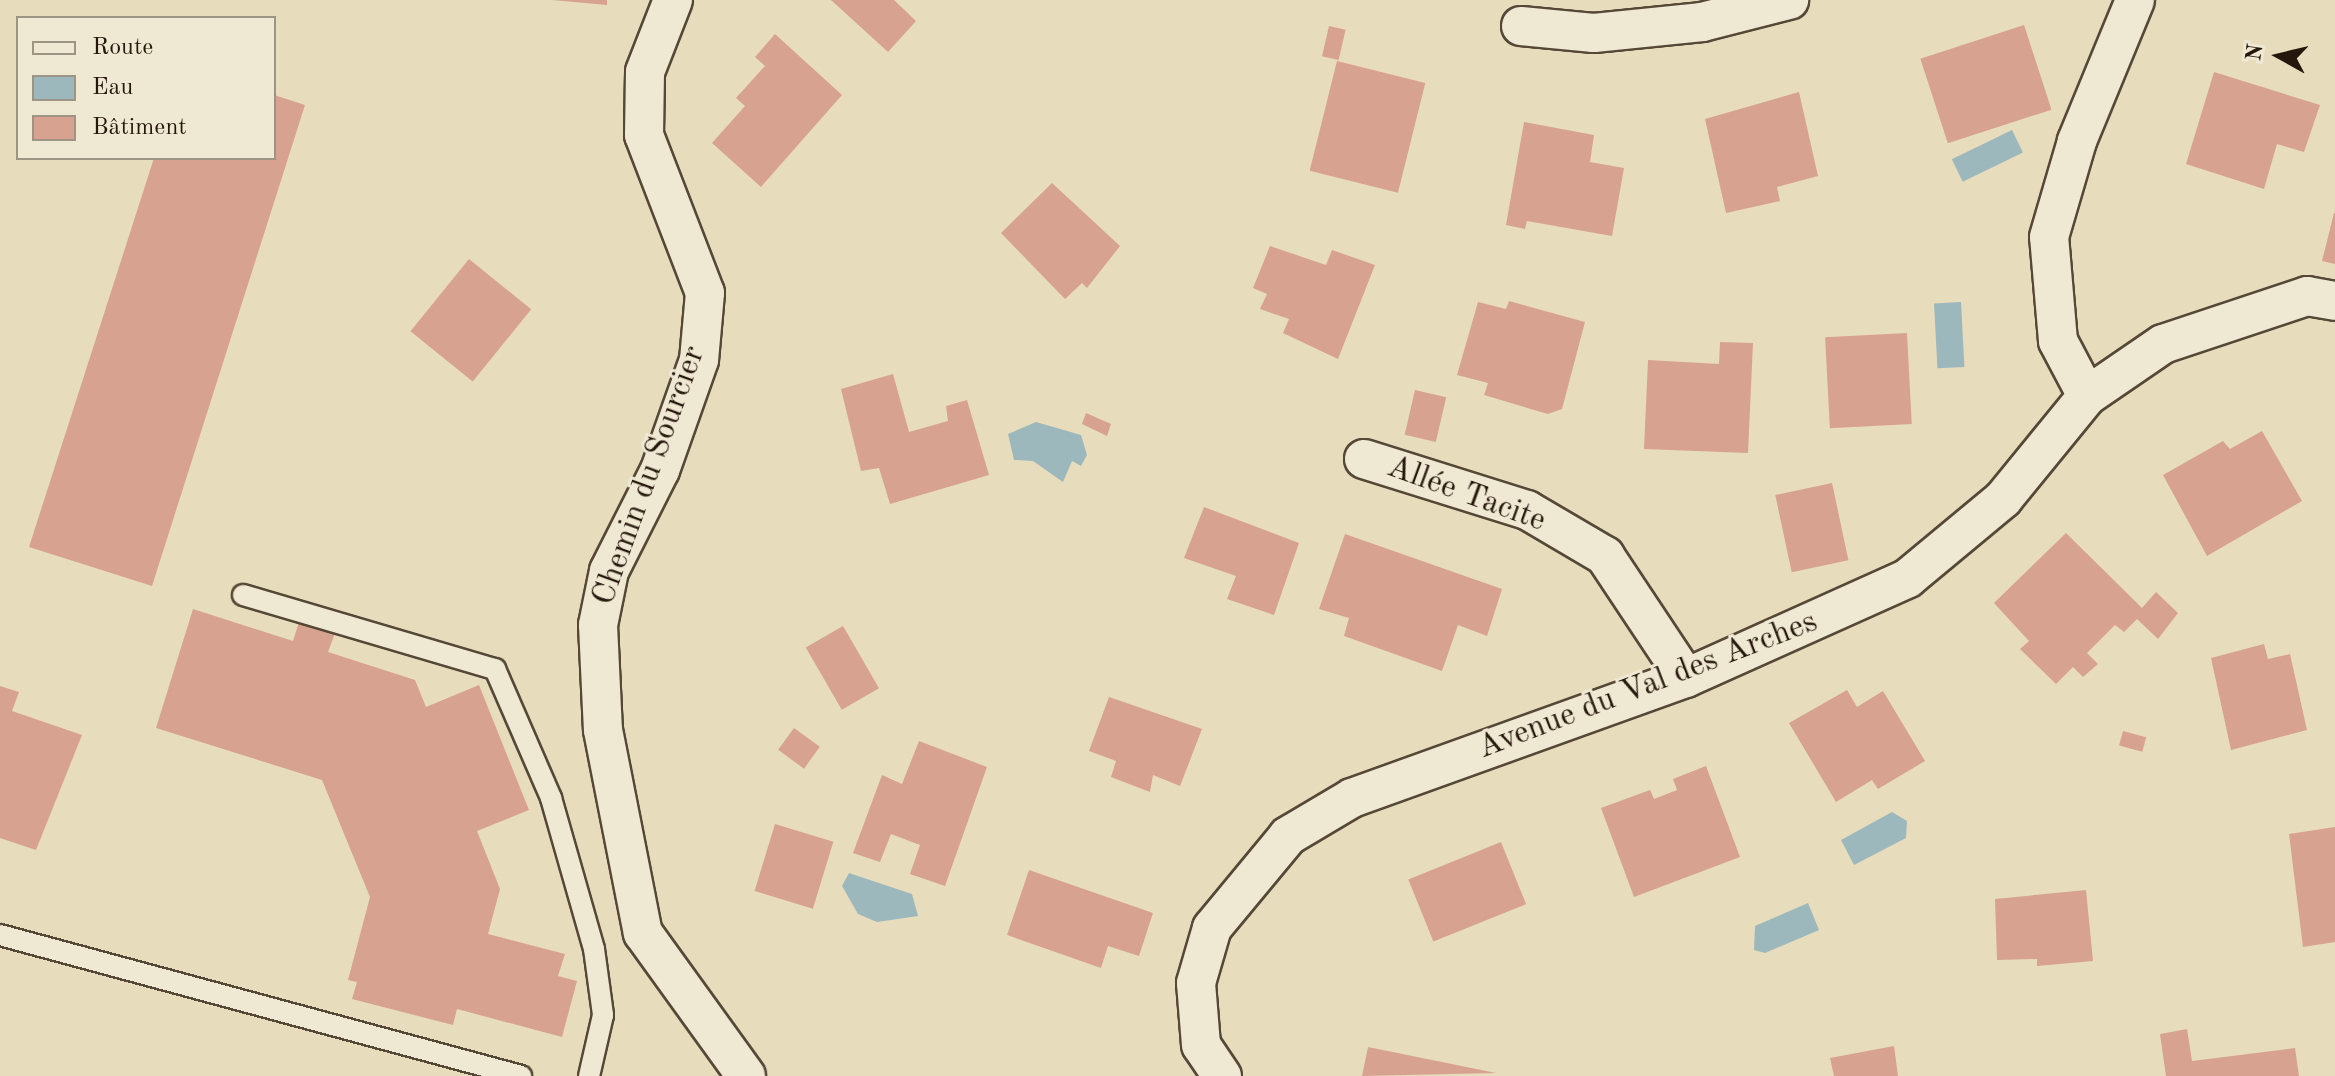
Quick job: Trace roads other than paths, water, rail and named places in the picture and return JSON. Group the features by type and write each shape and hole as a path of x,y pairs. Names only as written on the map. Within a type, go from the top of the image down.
{"street":[{"name":"Chemin du Sourcier","path":"673,0 645,72 644,135 705,293 699,360 660,470 609,571 598,625 603,730 618,834 643,933 746,1076"},
{"path":"1521,26 1610,32 1702,22 1789,0"},
{"path":"2087,396 2058,341 2049,237 2077,141 2135,0"},
{"name":"Avenue du Val des Arches","path":"1222,1076 1201,1045 1196,983 1212,928 1288,836 1352,798 1686,678 1908,578 2003,499 2087,396 2163,344 2228,316 2307,296 2335,301"},
{"name":"Allée Tacite","path":"1364,459 1527,510 1605,556 1686,678"}],"lane":[{"path":"243,595 495,669 551,798 594,949 603,1015 589,1076"},
{"path":"0,935 521,1076"}],"water":[{"path":"2012,130 2023,152 1963,182 1952,159"},
{"path":"1961,302 1964,367 1937,368 1934,303"},
{"path":"1036,422 1081,435 1087,455 1081,466 1072,461 1063,482 1033,461 1014,460 1008,434"},
{"path":"1892,812 1907,821 1906,838 1854,865 1841,840"},
{"path":"849,873 912,894 918,916 877,922 858,914 842,886"},
{"path":"1808,903 1819,930 1765,953 1754,950 1755,926"}]}
